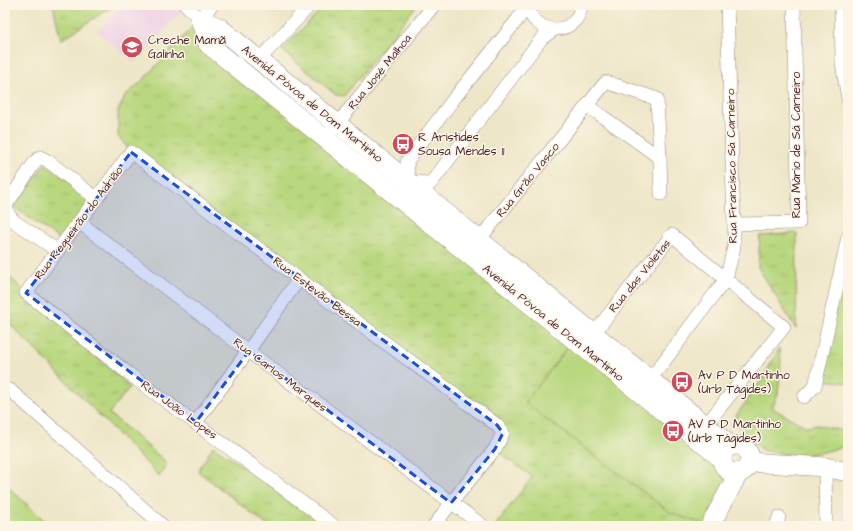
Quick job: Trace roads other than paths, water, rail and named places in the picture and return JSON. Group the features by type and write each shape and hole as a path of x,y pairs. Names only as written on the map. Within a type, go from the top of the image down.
{"street":[{"path":"186,5 206,12"},
{"path":"258,61 310,5"},
{"name":"Rua José Malhoa","path":"331,131 434,5"},
{"path":"527,5 533,19 539,25 555,29 564,28 572,23 577,16 581,5"},
{"path":"527,5 518,19 468,81 407,161 403,189 431,183 495,102 542,38 555,29"},
{"name":"Rua Francisco Sá Carneiro","path":"645,386 726,279 734,247 727,5"},
{"name":"Rua Mário de Sá Carneiro","path":"734,224 799,223 794,5"},
{"path":"841,5 842,63 848,99"},
{"name":"Avenida Póvoa de Dom Martinho","path":"206,12 220,28 258,61 331,131"},
{"name":"Avenida Póvoa de Dom Martinho","path":"206,12 208,44 331,131 403,189 479,239 594,333 645,386 706,425 726,452"},
{"name":"Rua Grão Vasco","path":"468,253 606,82 657,99 661,194"},
{"path":"588,106 660,158"},
{"name":"Rua Regueirão do Adrião","path":"26,293 131,152"},
{"name":"Rua Estevão Bessa","path":"131,152 299,279 497,425 502,433 495,449 451,503"},
{"path":"58,251 15,222 8,214 6,205 35,162 40,157 48,161 97,199"},
{"name":"Avenida Póvoa de Dom Martinho","path":"403,189 468,253 645,386 726,452"},
{"name":"Rua Carlos Marques","path":"79,222 248,351 483,526"},
{"name":"Rua das Violetas","path":"594,333 672,235 726,279"},
{"path":"804,397 815,386 848,238"},
{"path":"196,422 299,279"},
{"path":"706,425 784,327 726,279"},
{"name":"Rua João Lopes","path":"26,293 128,373 196,422 334,526"},
{"path":"5,389 10,390 162,526"},
{"path":"710,526 744,467 749,454 740,445 726,452"},
{"path":"825,467 842,462 848,462"},
{"path":"744,467 825,467 848,472"},
{"path":"825,467 826,526"},
{"path":"434,526 451,503"}],"place":[{"name":"Creche Mamã Galinha","path":"132,47"},
{"name":"R Aristides Sousa Mendes 11","path":"403,144"},
{"name":"Av P D Martinho (Urb Tágides)","path":"682,382"},
{"name":"AV P D Martinho (Urb Tágides)","path":"673,431"}]}
